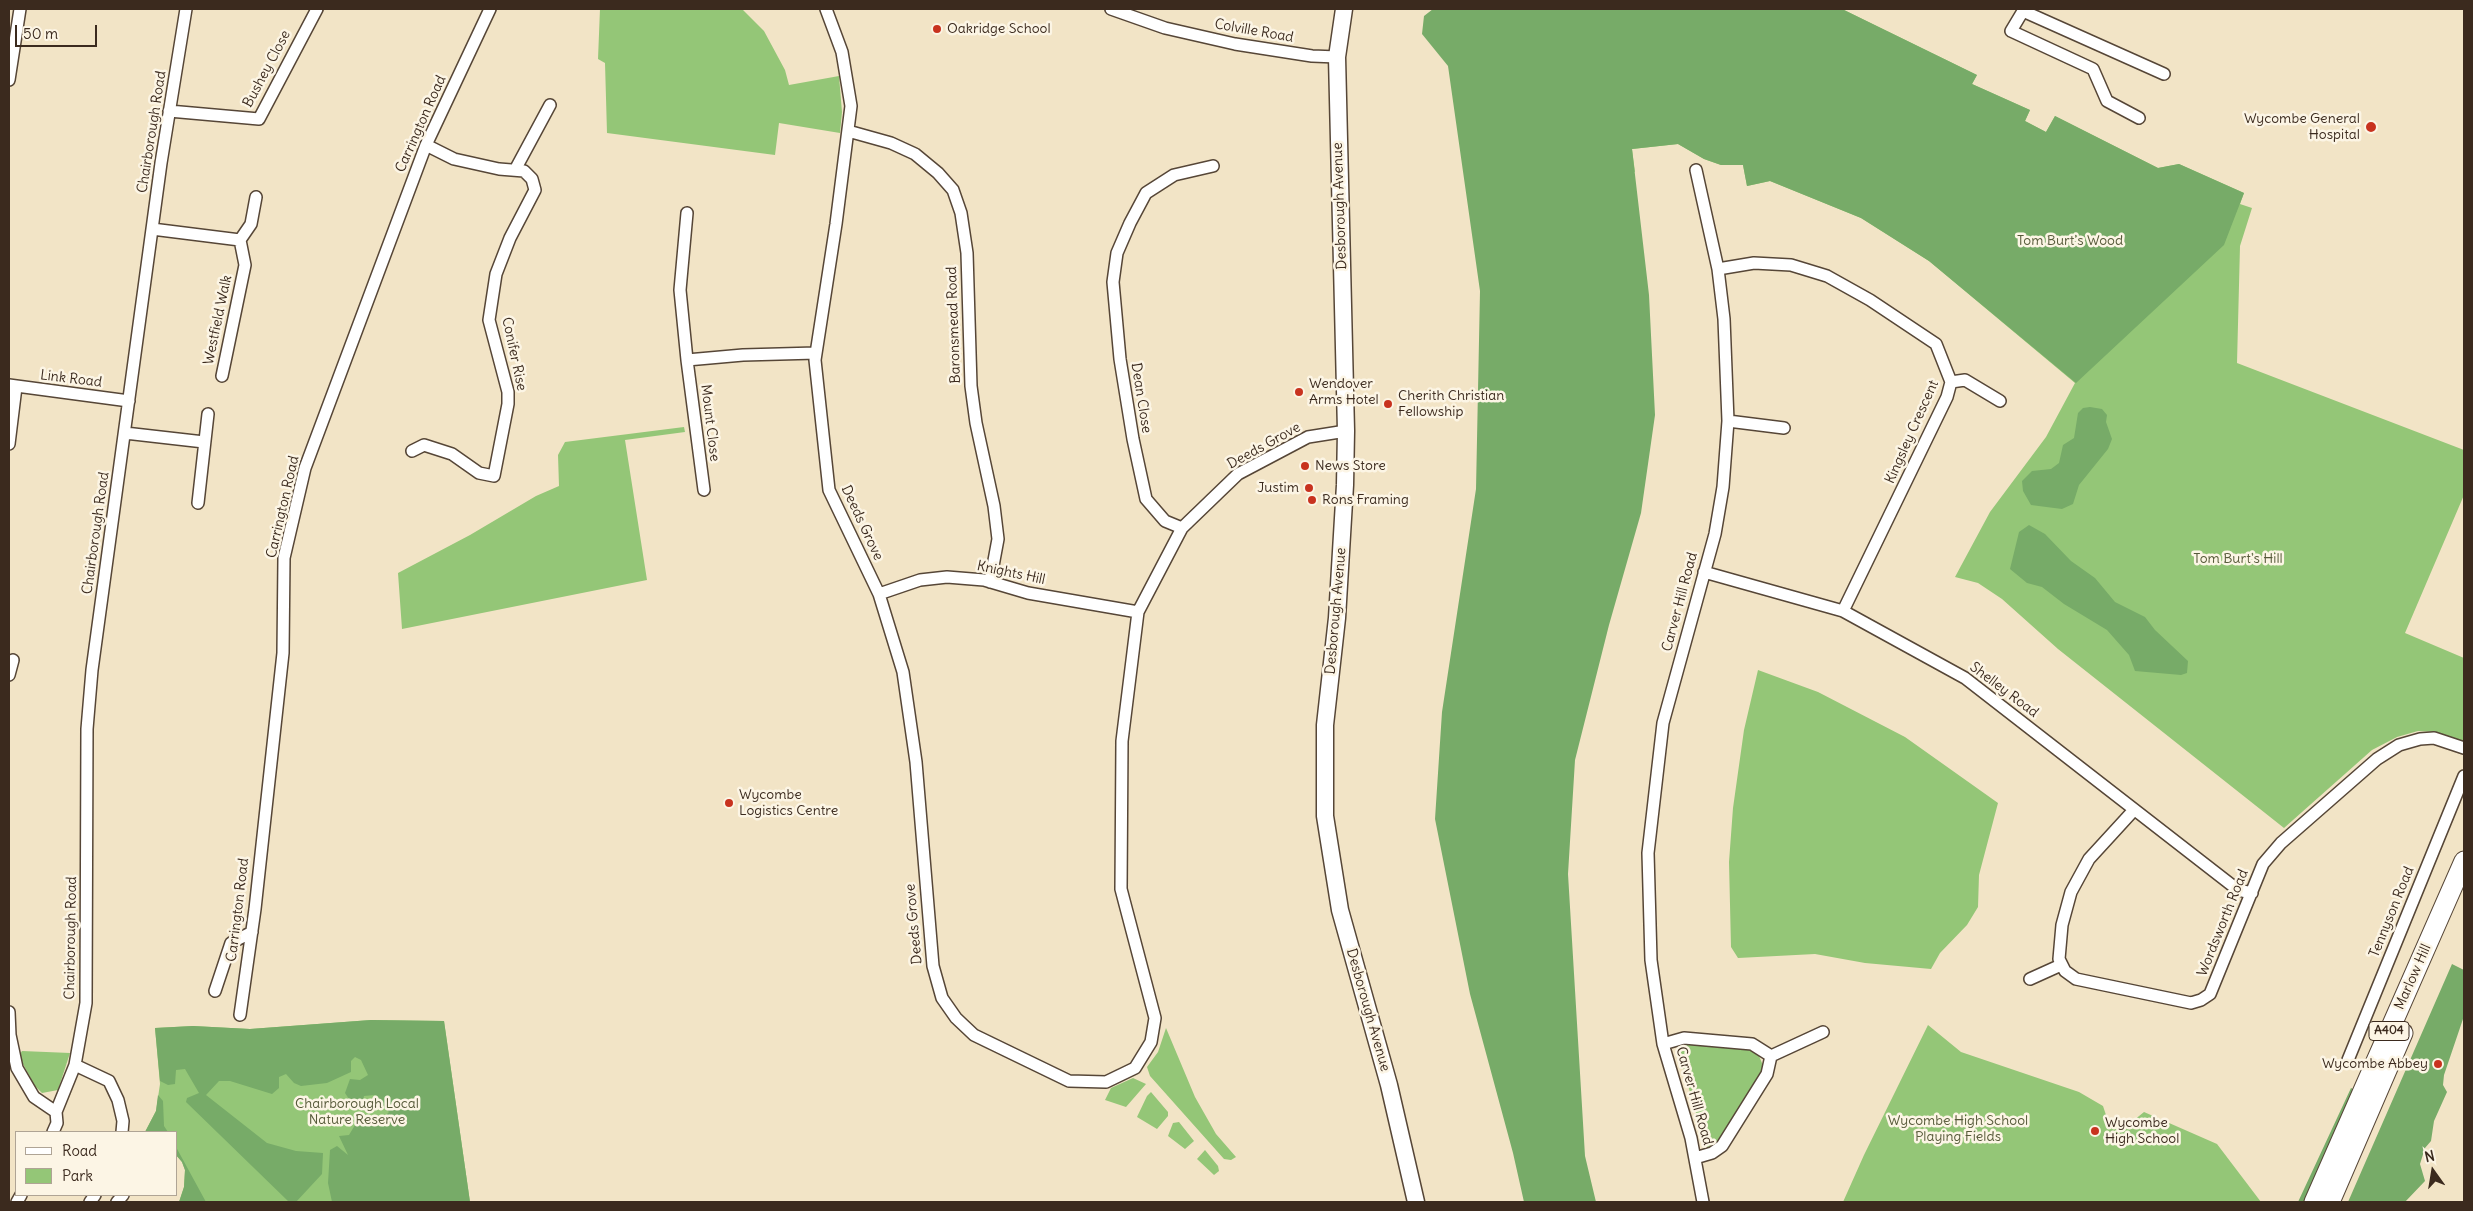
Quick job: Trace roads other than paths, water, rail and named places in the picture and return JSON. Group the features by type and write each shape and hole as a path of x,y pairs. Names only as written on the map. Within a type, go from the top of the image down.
{"main road":[{"name":"Marlow Hill","path":"2314,1202 2464,861"},
{"name":"Marlow Hill","path":"2330,1202 2464,889"}],"street":[{"path":"9,80 20,9"},
{"name":"Chairborough Road","path":"53,1131 57,1123 56,1112 75,1065 86,1003 87,729 92,670 152,229 186,9"},
{"name":"Bushey Close","path":"170,111 259,119 317,9"},
{"name":"Carrington Road","path":"240,1015 252,932 283,653 284,558 305,468 426,146 490,9"},
{"name":"Deeds Grove","path":"826,9 842,52 851,106 815,360 829,490 879,594 903,672 916,762 932,966 942,998 956,1018 974,1035 1069,1081 1106,1082 1135,1068 1151,1042 1155,1018 1121,889 1122,741 1138,612 1182,528 1238,474 1308,437 1346,431"},
{"name":"Colville Road","path":"1111,9 1166,28 1234,44 1312,56 1337,57"},
{"name":"Desborough Avenue","path":"1344,9 1337,57 1346,431 1338,618 1325,725 1325,816 1340,910 1389,1085 1416,1202"},
{"path":"2139,118 2107,101 2093,69 2011,31 2023,10 2164,74"},
{"path":"515,170 550,105"},
{"name":"Baronsmead Road","path":"848,131 891,143 915,154 938,173 953,190 961,213 967,254 971,386 976,423 994,506 998,539 990,582"},
{"name":"Conifer Rise","path":"412,451 424,445 452,454 479,473 494,476 508,404 508,392 489,320 496,274 510,238 535,190 532,179 524,171 454,159 426,146"},
{"name":"Dean Close","path":"1182,528 1165,521 1146,498 1133,439 1120,359 1113,282 1117,253 1146,193 1174,175 1213,166"},
{"name":"Carver Hill Road","path":"1696,170 1718,269 1724,319 1728,420 1723,487 1715,534 1663,723 1648,854 1651,960 1663,1044 1695,1158 1703,1202"},
{"path":"152,229 240,240 251,224 256,198"},
{"name":"Mount Close","path":"687,214 680,290 704,490"},
{"name":"Westfield Walk","path":"222,376 245,265 240,240"},
{"name":"Kingsley Crescent","path":"1718,269 1754,263 1791,265 1827,276 1870,300 1936,344 1952,382 1947,397 1843,611"},
{"path":"687,360 743,355 816,353"},
{"path":"1952,382 1966,380 2000,401"},
{"path":"9,444 12,386"},
{"name":"Link Road","path":"12,386 129,401"},
{"path":"198,503 208,414"},
{"path":"1728,420 1784,428"},
{"path":"125,433 204,442"},
{"name":"Shelley Road","path":"1704,572 1843,611 1965,678 2133,811 2238,890 2252,893"},
{"name":"Knights Hill","path":"879,594 920,580 947,577 990,582 1028,593 1138,612"},
{"path":"9,675 13,660"},
{"name":"Wordsworth Road","path":"2061,965 2076,979 2182,1002 2197,1002 2210,994 2262,864 2281,843 2377,759 2399,745 2420,739 2434,738 2464,748"},
{"name":"Tennyson Road","path":"2348,1060 2464,776"},
{"path":"2030,979 2061,965 2059,959 2062,925 2071,892 2089,859 2133,811"},
{"path":"215,991 231,943 252,932"},
{"path":"9,1012 10,1035 17,1068 34,1098 56,1112"},
{"path":"1770,1056 1823,1032"},
{"name":"Carver Hill Road","path":"1663,1044 1684,1038 1752,1044 1770,1056 1767,1074 1722,1146 1712,1153 1695,1158"},
{"path":"75,1065 109,1081 118,1100 123,1121 122,1131"}],"place":[{"name":"Oakridge School","path":"937,29"},
{"name":"Wycombe General Hospital","path":"2371,127"},
{"name":"Wendover Arms Hotel","path":"1299,392"},
{"name":"Cherith Christian Fellowship","path":"1388,404"},
{"name":"News Store","path":"1305,466"},
{"name":"Justim","path":"1309,488"},
{"name":"Rons Framing","path":"1312,500"},
{"name":"Wycombe Logistics Centre","path":"729,803"},
{"name":"Wycombe Abbey","path":"2438,1064"},
{"name":"Wycombe High School","path":"2095,1131"}],"park label":[{"name":"Tom Burt's Wood","path":"2070,241"},
{"name":"Tom Burt's Hill","path":"2238,559"},
{"name":"Chairborough Local Nature Reserve","path":"357,1112"},
{"name":"Wycombe High School Playing Fields","path":"1958,1130"}]}
